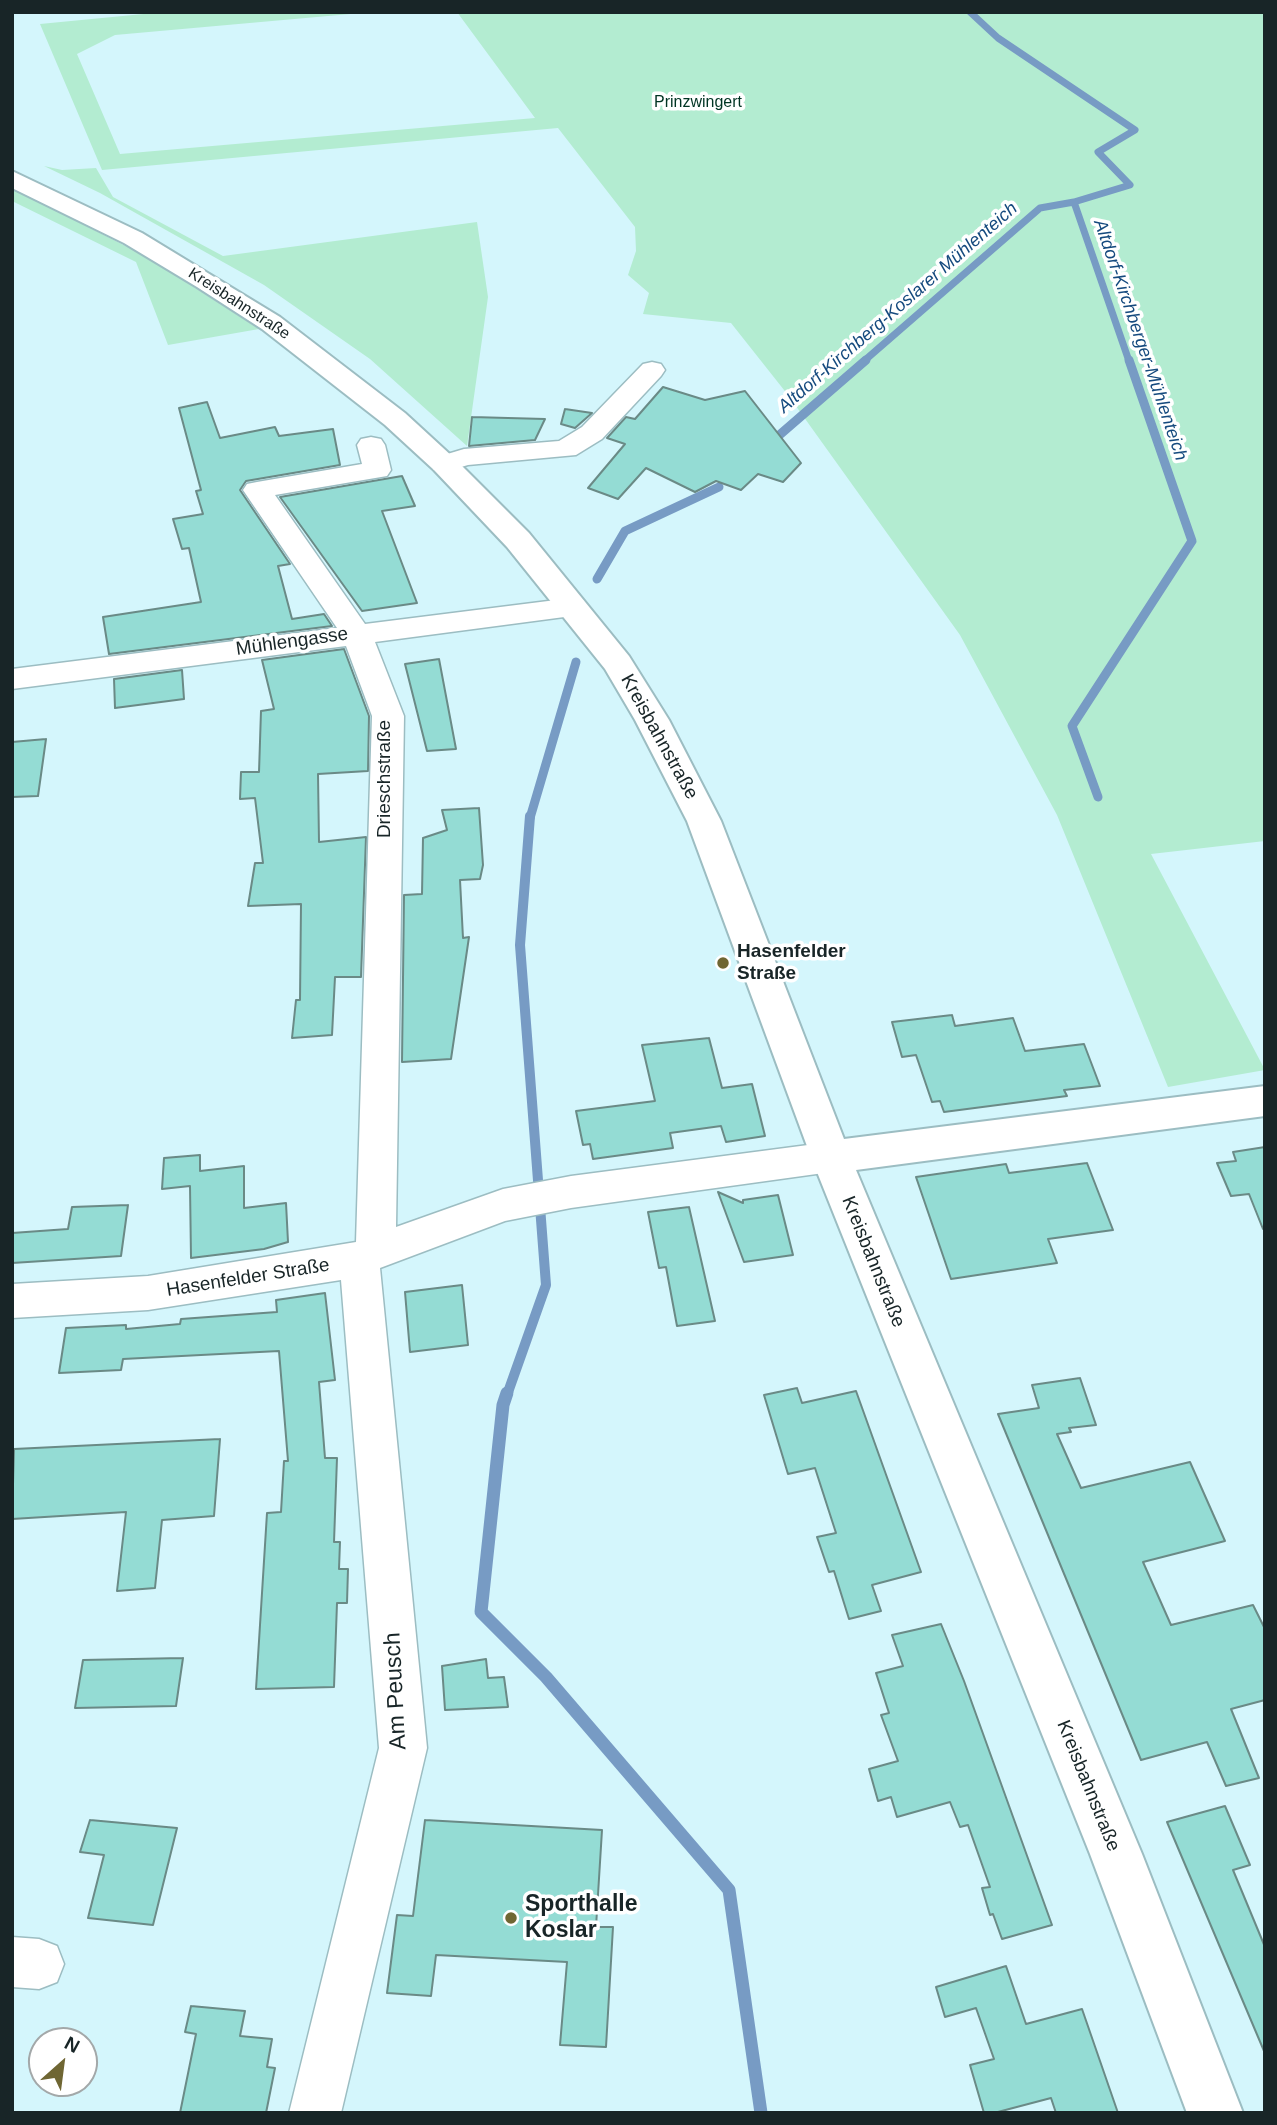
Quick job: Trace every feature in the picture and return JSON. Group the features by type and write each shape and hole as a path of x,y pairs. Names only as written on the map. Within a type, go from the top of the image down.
{"street":[{"name":"Kreisbahnstraße","path":"12,178 133,238 260,316 358,389 444,464 518,540 618,663 652,720 704,821 831,1157 1116,1854 1214,2113"},
{"path":"444,464 464,457 566,449 592,433 652,370"},
{"name":"Drieschstraße","path":"367,1256 388,716 356,633 257,490 377,470 371,445"},
{"name":"Mühlengasse","path":"12,680 356,633 572,607"},
{"name":"Hasenfelder Straße","path":"12,1301 148,1293 367,1256 503,1205 571,1192 1265,1101"},
{"name":"Am Peusch","path":"315,2113 403,1748 367,1256"}],"green space":[{"name":"Prinzwingert","path":"164,12 373,12 115,35 77,54 120,154 535,118 457,12 1265,12 1265,841 1151,854 1265,1070 1168,1087 1057,815 960,635 788,395 731,323 643,314 649,293 628,275 636,251 635,227 558,128 102,170 40,24"},
{"path":"44,166 62,170 96,168 113,197 223,256 477,222 488,297 467,446 370,359 264,285 100,193"},
{"path":"12,188 149,258 259,329 168,345 136,262 12,201"}],"building":[{"path":"663,387 705,400 745,391 801,463 783,482 758,474 741,490 716,481 695,492 646,468 618,499 588,488 625,444 607,438 626,417 635,419"},
{"path":"207,402 220,438 275,427 279,436 333,429 340,465 246,481 240,490 290,564 278,566 292,619 324,614 332,626 109,654 103,617 201,602 189,548 182,549 173,519 203,514 196,491 201,490 179,408"},
{"path":"565,409 592,413 575,428 561,424"},
{"path":"472,417 545,419 535,440 469,446"},
{"path":"402,476 415,506 382,511 417,603 362,611 280,497"},
{"path":"344,649 369,716 368,771 318,774 319,842 366,837 361,977 335,977 332,1035 292,1038 296,1000 300,1000 301,904 248,906 255,863 263,863 255,798 240,799 241,772 259,772 261,711 274,709 262,660"},
{"path":"439,659 456,749 427,751 405,664"},
{"path":"182,670 184,699 115,708 114,679"},
{"path":"46,739 38,796 12,797 12,742"},
{"path":"479,808 483,865 480,879 460,880 463,938 469,937 451,1059 402,1062 404,895 422,894 423,838 447,830 442,810"},
{"path":"952,1015 955,1026 1013,1018 1025,1051 1084,1044 1100,1086 1064,1090 1067,1096 944,1112 940,1101 932,1102 916,1055 902,1057 892,1022"},
{"path":"709,1038 722,1088 752,1084 765,1136 726,1142 721,1126 670,1133 673,1148 593,1159 590,1144 583,1145 576,1111 655,1101 642,1045"},
{"path":"1265,1147 1263,1229 1249,1194 1231,1196 1217,1163 1236,1161 1233,1152"},
{"path":"200,1155 200,1171 244,1166 244,1208 286,1203 288,1242 264,1249 191,1258 190,1186 162,1189 164,1158"},
{"path":"1087,1163 1113,1230 1048,1239 1057,1263 951,1279 916,1177 1006,1164 1009,1173"},
{"path":"718,1192 743,1203 743,1200 778,1195 793,1255 744,1262"},
{"path":"128,1205 121,1256 12,1263 12,1233 68,1229 72,1207"},
{"path":"689,1207 715,1321 677,1326 666,1267 659,1268 648,1212"},
{"path":"462,1285 468,1345 410,1352 405,1292"},
{"path":"325,1293 335,1380 319,1382 325,1458 337,1458 334,1542 340,1542 339,1569 348,1569 347,1603 337,1603 334,1687 256,1689 267,1513 281,1512 284,1461 288,1461 279,1351 123,1359 121,1370 59,1373 66,1328 126,1325 126,1329 180,1324 181,1319 277,1312 276,1300"},
{"path":"1080,1378 1096,1425 1069,1428 1071,1432 1057,1434 1081,1488 1190,1462 1225,1541 1143,1562 1171,1625 1253,1605 1265,1629 1265,1700 1231,1709 1259,1778 1226,1786 1207,1742 1141,1760 998,1414 1039,1408 1032,1385"},
{"path":"797,1388 802,1403 856,1391 921,1572 872,1585 881,1611 849,1619 834,1571 829,1572 817,1537 836,1533 815,1468 788,1474 764,1395"},
{"path":"220,1439 214,1516 162,1520 155,1588 117,1591 126,1512 12,1519 14,1449"},
{"path":"941,1624 1052,1925 1002,1939 993,1914 990,1915 982,1888 990,1887 968,1825 960,1827 950,1802 897,1817 891,1797 878,1801 869,1769 898,1761 881,1715 889,1713 876,1673 903,1666 892,1635"},
{"path":"183,1658 176,1706 75,1708 83,1660"},
{"path":"486,1659 488,1678 504,1677 508,1707 445,1710 442,1666"},
{"path":"1225,1806 1250,1865 1233,1870 1265,1947 1264,2051 1167,1822"},
{"path":"90,1820 177,1828 153,1925 88,1918 104,1855 80,1852"},
{"path":"425,1820 602,1830 596,1927 613,1927 606,2047 560,2045 567,1962 436,1955 431,1996 387,1993 397,1915 413,1916"},
{"path":"1006,1966 1026,2024 1082,2009 1118,2113 1056,2113 1051,2098 994,2113 984,2113 970,2065 994,2059 976,2008 945,2017 936,1987"},
{"path":"191,2006 245,2011 240,2036 272,2039 267,2067 275,2068 266,2113 180,2113 196,2034 185,2032"}],"waterway":[{"name":"Altdorf-Kirchberger-Mühlenteich","path":"970,12 998,38 1135,130 1098,152 1130,185 1074,202"},
{"name":"Altdorf-Kirchberg-Koslarer Mühlenteich","path":"864,361 1040,208 1074,202"},
{"name":"Altdorf-Kirchberger-Mühlenteich","path":"1074,202 1129,361"},
{"name":"Altdorf-Kirchberg-Koslarer Mühlenteich","path":"769,444 866,360"},
{"name":"Altdorf-Kirchberger-Mühlenteich","path":"1098,797 1072,726 1192,541 1129,360"},
{"name":"Altdorf-Kirchberg-Koslarer Mühlenteich","path":"597,579 625,531 719,487"},
{"name":"Altdorf-Kirchberg-Koslarer Mühlenteich","path":"530,818 576,662"},
{"name":"Altdorf-Kirchberg-Koslarer Mühlenteich","path":"507,1395 546,1285 520,945 530,816"},
{"name":"Altdorf-Kirchberg-Koslarer Mühlenteich","path":"507,1393 503,1405 481,1612 546,1677 729,1890 761,2113"}],"place":[{"name":"Hasenfelder Straße","path":"723,963"},
{"name":"Sporthalle Koslar","path":"511,1918"}]}
